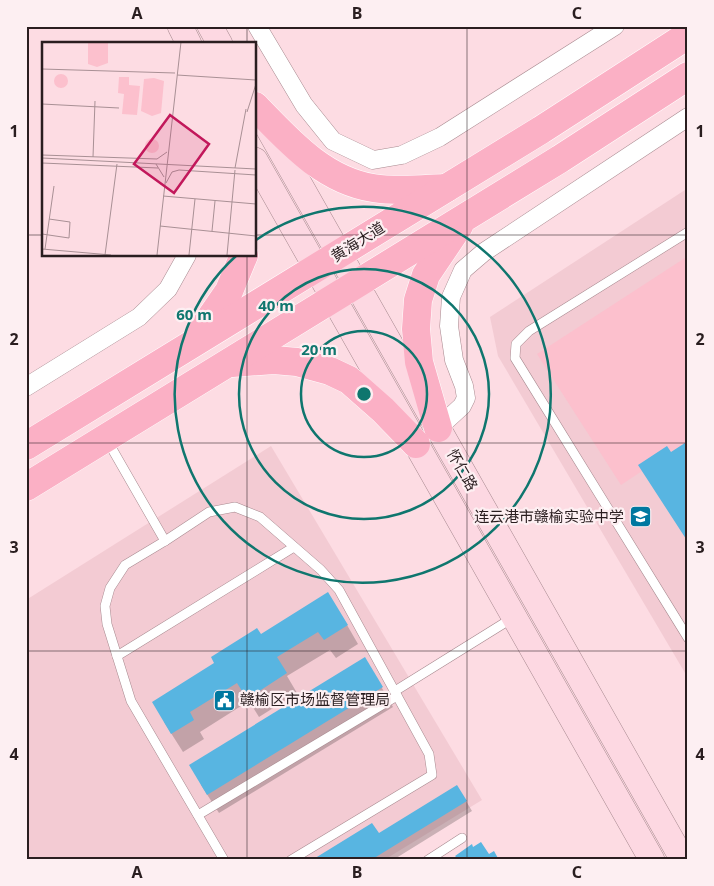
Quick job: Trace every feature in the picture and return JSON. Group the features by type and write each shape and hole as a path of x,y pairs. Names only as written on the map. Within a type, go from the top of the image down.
{"main road":[{"path":"210,26 219,42"},
{"name":"黄海大道","path":"26,446 541,130 688,35"},
{"path":"26,487 560,160 688,76"},
{"path":"256,107 295,147 320,168 344,180 372,188 394,190 447,188"},
{"name":"怀仁路","path":"256,108 683,860"},
{"name":"怀仁路","path":"256,162 652,860"},
{"path":"438,428 419,362 416,328 418,300 426,275 463,219"},
{"path":"193,344 229,291 244,256"},
{"path":"228,363 274,360 297,362 330,371 349,380 383,410 416,444"}],"street":[{"path":"257,26 304,105 333,140 373,160 402,155 440,137 615,26"},
{"path":"438,428 462,406 466,398 464,386 454,360 449,326 451,297 463,270 484,252 688,117"},
{"path":"26,387 139,316 168,289 186,256"}],"lane":[{"path":"688,232 529,331 516,344 515,358 688,638"},
{"path":"106,438 165,542"},
{"path":"224,860 131,701 107,624 105,606 110,588 125,565 165,542 209,512 234,508 260,517 321,570 339,590 430,754 432,776 291,860"},
{"path":"117,656 294,547"},
{"path":"198,815 396,693 514,617"},
{"path":"428,860 462,838"}],"shaded area":[{"name":"连云港市赣榆实验中学","path":"688,188 688,678 498,356 490,317"},
{"path":"688,256 688,441 671,452 667,446 642,471 621,485 537,354"},
{"name":"赣榆区市场监督管理局","path":"271,446 482,800 384,860 27,860 26,600"}],"building":[{"path":"688,441 688,542 638,465 667,446 671,452"},
{"path":"328,592 348,625 324,640 318,632 277,657 287,673 247,699 237,683 190,712 194,720 171,734 152,702 214,663 211,657 257,628 261,634"},
{"path":"365,657 383,687 207,795 189,765"},
{"path":"457,785 467,801 371,860 312,860 372,823 379,833"},
{"path":"481,842 489,854 494,851 499,860 454,860 457,858 455,856 472,844 473,847"}],"place":[{"name":"连云港市赣榆实验中学","path":"640,517"},
{"name":"赣榆区市场监督管理局","path":"224,700"}]}
